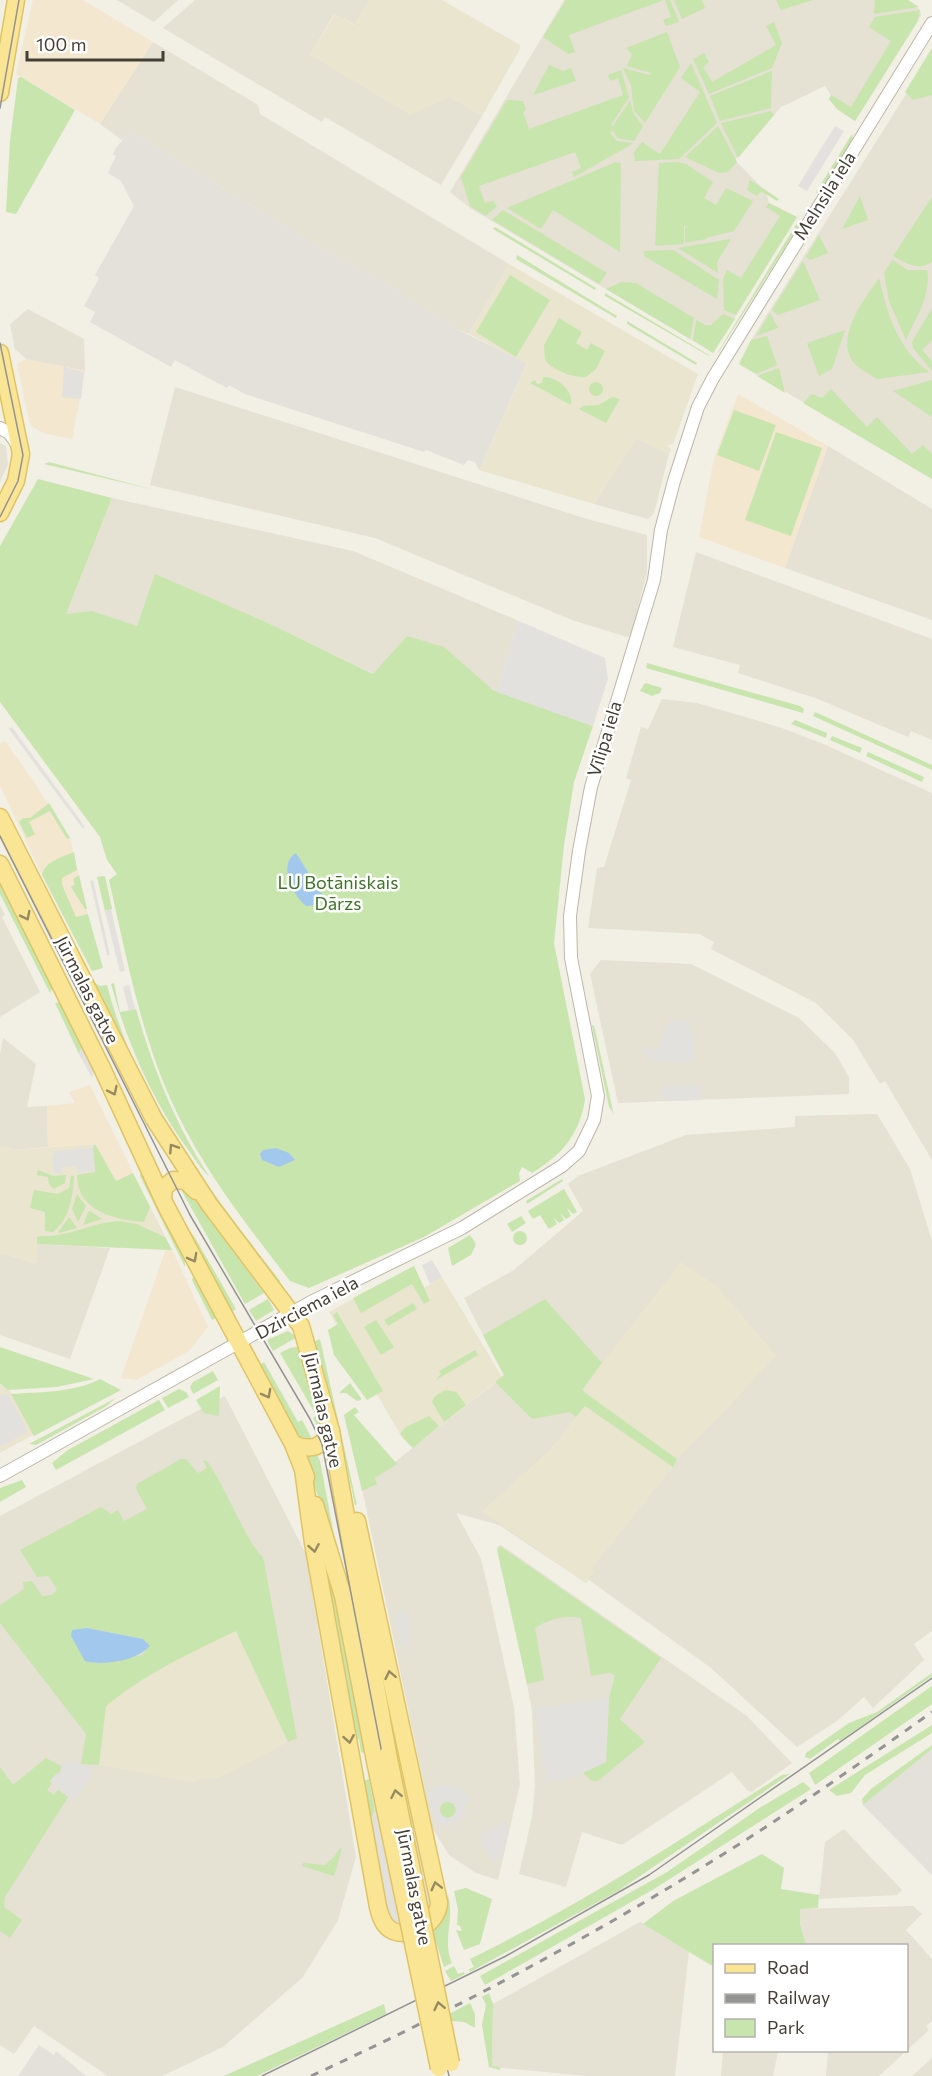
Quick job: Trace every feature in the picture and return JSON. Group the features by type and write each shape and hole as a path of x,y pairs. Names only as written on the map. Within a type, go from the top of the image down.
{"main road":[{"path":"0,93 16,0"},
{"path":"0,353 20,447 19,471 0,513"},
{"name":"Jūrmalas gatve","path":"0,817 146,1106 209,1204 292,1314 307,1342 331,1431 381,1757"},
{"name":"Jūrmalas gatve","path":"0,864 102,1068 163,1198 293,1444 303,1469 343,1596 381,1757 446,2071"},
{"path":"163,1198 164,1188 169,1182 180,1179 209,1204"},
{"path":"293,1444 303,1448 315,1448 325,1442 331,1431"},
{"path":"303,1469 313,1544 378,1907 386,1926 392,1931 405,1931 425,1927 432,1922 438,1913 440,1902 359,1528 344,1475 338,1472"}],"street":[{"name":"Melnsila iela","path":"718,369 932,23"},
{"name":"Vīlipa iela","path":"594,1120 598,1103 596,1079 571,951 570,916 579,851 591,787 654,580 661,530 674,481 698,407 718,369"},
{"path":"0,428 9,433 20,447"},
{"name":"Dzirciema iela","path":"0,1476 292,1314 462,1228 562,1166 579,1151 594,1120"}],"shaded area":[{"path":"33,0 83,0 153,42 100,124 16,74"},
{"path":"117,0 178,0 154,22"},
{"path":"195,0 370,0 356,25 334,14 310,55 450,97 482,116 441,185 325,117 322,122 163,28"},
{"path":"369,0 442,0 520,45 520,49 482,116 450,97 410,115 310,55 335,14 354,25"},
{"path":"564,0 908,0 920,10 921,15 855,121 837,109 829,99 831,95 825,86 781,107 735,160 766,192 769,203 797,217 713,353 470,208 450,192"},
{"path":"153,42 258,105 260,114 509,264 469,334 456,329 381,280 321,248 130,131 122,140 100,124"},
{"path":"932,53 932,479 739,364 751,340"},
{"path":"835,126 844,131 807,191 798,186"},
{"path":"130,131 321,248 381,280 456,329 527,363 479,470 475,462 468,460 464,465 426,450 424,452 245,394 229,385 227,388 175,360 171,367 90,322 95,312 84,306 99,278 95,275 134,206 121,181 108,173 116,156 113,154 116,148"},
{"path":"509,264 698,374 673,444 668,445 671,450 669,454 636,438 594,504 479,470 527,364 469,334"},
{"path":"28,309 84,339 85,371 26,359 15,349 10,324"},
{"path":"26,359 85,371 72,439 43,433 30,425 17,364"},
{"path":"64,367 84,372 81,399 62,397"},
{"path":"175,387 587,519 647,535 647,572 631,635 627,637 572,620 375,538 150,485"},
{"path":"738,394 828,446 785,568 699,537 714,458"},
{"path":"636,438 669,454 654,513 648,519 594,504"},
{"path":"0,443 6,446 8,465 0,481"},
{"path":"828,446 932,509 932,620 785,568"},
{"path":"112,498 353,551 519,621 497,692 407,636 374,674 268,623 155,575 137,626 66,614"},
{"path":"696,552 932,639 932,740 911,731 908,737 818,699 738,673 740,665 673,647"},
{"path":"519,621 605,658 608,679 593,726 497,692"},
{"path":"662,699 697,703 779,727 821,743 932,793 932,1160 885,1081 880,1084 853,1040 816,1003 711,949 714,942 699,934 588,928 597,868 604,867 631,780 626,778 641,727 648,729"},
{"path":"12,727 85,827 83,829 9,729"},
{"path":"5,741 35,783 71,841 74,858 42,875 0,786 0,743"},
{"path":"77,867 88,914 76,917 56,878"},
{"path":"93,880 110,955 107,955 90,881"},
{"path":"0,905 5,915 2,917 40,992 0,1017"},
{"path":"111,909 125,971 120,972 105,911"},
{"path":"601,960 691,964 799,1018 835,1053 849,1077 849,1094 618,1103 590,974"},
{"path":"129,985 135,1009 129,1011 123,987"},
{"path":"670,1020 688,1020 693,1038 694,1063 651,1061 641,1052 645,1046 652,1051 658,1049"},
{"path":"3,1038 36,1064 27,1107 47,1106 48,1147 15,1150 0,1146 0,1054"},
{"path":"83,1043 95,1069 92,1078 79,1054"},
{"path":"90,1085 133,1173 116,1181 95,1144 48,1147 47,1106 75,1103 69,1092"},
{"path":"700,1085 701,1100 661,1101 661,1086"},
{"path":"877,1114 910,1169 932,1241 932,1631 914,1644 924,1660 873,1708 864,1697 837,1721 797,1747 711,1668 589,1580 586,1583 499,1525 456,1513 481,1559 488,1588 514,1708 520,1784 498,1880 476,1873 449,1855 433,1829 362,1488 504,1376 464,1298 514,1270 583,1211 568,1184 578,1176 686,1135 795,1127 795,1116"},
{"path":"95,1144 116,1181 133,1173 172,1250 37,1244 37,1263 0,1253 0,1146 15,1150"},
{"path":"93,1148 95,1171 77,1172 76,1166 62,1167 62,1173 54,1173 52,1158 55,1151"},
{"path":"37,1244 110,1248 70,1359 0,1335 0,1253 36,1263"},
{"path":"166,1249 172,1250 208,1327 189,1351 136,1380 121,1378"},
{"path":"432,1260 442,1277 430,1284 422,1265"},
{"path":"681,1262 716,1285 776,1355 677,1459 582,1389"},
{"path":"414,1266 424,1288 442,1277 502,1377 413,1448 403,1439 329,1312"},
{"path":"0,1380 9,1389 35,1434 0,1453"},
{"path":"8,1395 28,1431 0,1447 0,1396"},
{"path":"225,1396 306,1554 356,1857 338,1920 303,1977 223,2047 162,2076 108,2076 34,2026 14,2054 0,2045 0,1516"},
{"path":"585,1405 673,1467 592,1568 595,1571 586,1583 482,1511 550,1450"},
{"path":"501,1545 747,1716 792,1763 752,1792 748,1791 732,1772 622,1845 582,1832 566,1887 519,1874 532,1817 535,1786 532,1711 497,1547"},
{"path":"407,1610 410,1622 409,1651 401,1644 395,1614"},
{"path":"236,1631 288,1742 219,1778 200,1779 195,1783 99,1765 106,1706 125,1690 168,1664"},
{"path":"609,1698 606,1762 571,1778 546,1782 535,1708"},
{"path":"932,1749 932,1875 863,1805"},
{"path":"64,1761 93,1767 92,1774 74,1801 50,1781 57,1773 59,1774"},
{"path":"405,1762 433,1900 431,1911 418,1920 397,1926 384,1912 369,1822 375,1811 369,1779"},
{"path":"449,1784 464,1790 472,1800 465,1803 464,1811 467,1817 444,1827 438,1825 428,1796 433,1788","holes":["447,1801 454,1804 456,1811 453,1816 447,1818 441,1815 439,1809 441,1804"]},
{"path":"505,1821 509,1828 502,1855 494,1864 478,1836"},
{"path":"844,1829 902,1890 897,1895 819,1899 825,1842"},
{"path":"913,1906 922,1914 906,1930 932,1959 932,2021 926,2026 929,2030 908,2049 908,1944 806,1944 800,1923 800,1909"},
{"path":"640,1922 689,1952 675,2076 587,2076 492,2067 493,2004"},
{"path":"39,2045 54,2055 56,2051 86,2076 18,2076"},
{"path":"723,2052 778,2052 773,2076 721,2076"},
{"path":"826,2052 905,2052 879,2076 826,2076 828,2053"},
{"path":"932,2058 932,2076 912,2076"}],"green space":[{"path":"566,0 664,0 569,35 575,52 568,54 543,37"},
{"path":"665,0 670,0 679,22 666,26 663,20 671,17"},
{"path":"674,0 702,0 705,8 682,19"},
{"path":"776,0 813,0 781,10"},
{"path":"875,0 908,0 919,7 874,14"},
{"path":"920,10 918,21 855,121 837,109 829,99 831,95 851,107 891,41 869,27 875,17"},
{"path":"774,22 782,43 772,68 709,94 693,59 704,53 709,62 703,67 712,82 776,45 766,26"},
{"path":"667,32 680,67 645,123 634,111 631,85 623,68 650,75 651,73 627,66 632,54 626,48"},
{"path":"932,48 932,95 913,100 905,92"},
{"path":"691,63 717,123 679,159 635,161 634,152 642,142 660,154 700,92 681,78"},
{"path":"549,65 563,71 571,68 576,81 533,95"},
{"path":"621,70 629,97 611,125 613,126 630,100 633,113 643,126 634,141 617,138 613,130 610,133 617,141 633,143 574,177 572,172 581,168 575,152 479,186 485,203 493,201 497,206 486,216 470,206 461,177 507,100 523,101 526,110 523,112 529,129 623,95 618,78 610,81 608,75"},
{"path":"772,71 771,108 720,121 710,96"},
{"path":"21,77 75,110 16,214 6,212 10,141 18,78"},
{"path":"771,111 774,115 738,158 721,123"},
{"path":"718,126 737,162 728,172 719,173 685,157"},
{"path":"852,134 853,139 819,194 816,192"},
{"path":"616,162 621,163 620,252 553,210 541,229 507,208"},
{"path":"659,163 686,164 713,182 704,198 716,205 726,188 753,201 734,231 706,238 703,224 706,239 685,243 685,227 690,226 684,226 684,244 655,246"},
{"path":"750,180 779,199 777,201 761,191 757,196 747,190"},
{"path":"860,196 868,220 842,229"},
{"path":"932,197 932,262 917,266 903,262 893,256"},
{"path":"769,203 797,217 736,315 724,310 723,279 727,270 741,278 780,216 766,207"},
{"path":"503,210 607,273 599,284 492,220"},
{"path":"800,218 800,224 718,353 718,352"},
{"path":"495,227 596,288 595,290 493,229"},
{"path":"819,235 828,253 810,260 806,257"},
{"path":"731,239 717,262 718,273 678,248"},
{"path":"673,250 719,280 717,299 644,256 644,251"},
{"path":"517,255 617,316 616,318 516,259"},
{"path":"892,260 908,270 927,270 925,297 906,340 889,301 884,273"},
{"path":"803,261 820,300 778,315 772,310"},
{"path":"510,275 550,300 516,357 476,332"},
{"path":"879,278 895,330 909,352 929,372 877,379 854,363 849,353 849,330 860,307"},
{"path":"622,282 636,283 694,318 690,339 606,289"},
{"path":"605,293 709,355 709,356 605,296"},
{"path":"932,308 932,340 922,350 932,361 932,371 913,348 912,342"},
{"path":"770,313 778,328 756,336"},
{"path":"723,314 735,319 713,353 693,340 696,320 705,325 711,325"},
{"path":"559,318 582,332 576,343 587,350 591,343 605,351 596,369 586,377 564,373 545,360 544,345"},
{"path":"627,321 697,363 696,365 627,324"},
{"path":"845,330 832,369 819,376 807,343"},
{"path":"767,336 777,365 756,374 739,364 751,340"},
{"path":"779,368 785,393 757,376"},
{"path":"543,377 554,379 563,385 570,394 571,405 530,383 535,380 537,384 542,383"},
{"path":"932,380 932,417 893,391"},
{"path":"596,382 601,384 603,389 601,394 596,396 591,394 589,389 591,384"},
{"path":"831,389 867,427 877,417 912,454 923,445 932,454 932,479 803,403 812,394 822,398"},
{"path":"612,397 620,399 606,423 579,409 583,406 599,405"},
{"path":"734,410 776,425 759,471 717,455"},
{"path":"776,432 822,448 791,536 745,520"},
{"path":"49,462 155,490 44,464"},
{"name":"LU Botāniskais Dārzs","path":"38,479 112,498 66,614 92,611 137,626 155,574 268,623 373,674 407,636 444,647 493,690 593,726 574,782 564,845 554,943 585,1099 574,1133 561,1151 543,1166 532,1173 522,1167 519,1173 520,1181 424,1237 309,1288 290,1281 259,1241 202,1159 178,1115 155,1059 129,970 109,880 117,874 107,860 100,837 0,702 0,546"},
{"path":"647,663 800,706 804,709 803,713 646,668"},
{"path":"645,683 662,688 660,693 652,696 640,691"},
{"path":"815,712 932,765 932,770 813,716"},
{"path":"795,720 827,733 826,738 791,724"},
{"path":"832,736 862,748 860,753 830,740"},
{"path":"868,752 924,777 922,782 866,756"},
{"path":"49,803 70,838 67,839 50,811 29,822 35,834 27,838 19,822 23,818 30,818"},
{"path":"74,852 77,870 62,878 62,885 76,917 88,914 103,968 92,971 42,875 43,870 50,863"},
{"path":"79,875 87,909 71,887 75,884 73,879"},
{"path":"105,876 112,909 105,911 97,877"},
{"path":"0,878 54,985 50,993 0,894"},
{"path":"93,982 100,986 107,985 136,1066 178,1141 202,1177 280,1281 277,1283 214,1200 165,1125"},
{"path":"114,983 120,1012 136,1009 150,1053 175,1116 209,1176 176,1132 142,1071 117,1006 111,984"},
{"path":"60,1002 83,1043 79,1054 55,1003"},
{"path":"594,1025 614,1114 609,1107 592,1026"},
{"path":"95,1144 116,1181 133,1173 150,1207 144,1222 110,1216 91,1205 83,1197 77,1175 95,1172 93,1148"},
{"path":"38,1170 53,1176 66,1175 65,1183 54,1189 49,1184 48,1177 37,1175"},
{"path":"142,1170 185,1257 185,1267 140,1176"},
{"path":"71,1176 74,1176 73,1191 67,1214 53,1232 45,1231 45,1212 30,1208 34,1190 58,1194 69,1188"},
{"path":"562,1179 563,1181 527,1204 526,1201"},
{"path":"179,1186 190,1193 264,1293 245,1304"},
{"path":"564,1189 577,1212 573,1214 567,1208 571,1216 566,1219 560,1213 564,1220 559,1223 553,1217 557,1224 549,1229 540,1215 533,1219 528,1211"},
{"path":"77,1194 86,1206 78,1222 72,1209"},
{"path":"88,1212 102,1219 83,1225"},
{"path":"521,1216 526,1223 512,1232 507,1224"},
{"path":"69,1217 77,1228 59,1233 59,1231"},
{"path":"120,1221 137,1224 165,1237 172,1250 37,1244 37,1237 52,1236"},
{"path":"184,1225 194,1236 236,1309 230,1313"},
{"path":"520,1231 525,1233 527,1238 525,1243 520,1245 515,1243 513,1238 515,1233"},
{"path":"470,1235 476,1244 471,1255 452,1266 448,1248"},
{"path":"414,1266 430,1301 424,1304 412,1284 361,1313 353,1298"},
{"path":"194,1273 218,1317 212,1320 192,1280"},
{"path":"268,1299 274,1310 256,1321 249,1310"},
{"path":"545,1299 602,1363 583,1389 584,1392 677,1459 673,1467 585,1406 576,1417 570,1412 532,1419 495,1382 504,1375 483,1335"},
{"path":"413,1303 417,1309 388,1326 384,1320"},
{"path":"337,1312 383,1391 367,1400 334,1355 328,1330 338,1324 333,1315"},
{"path":"376,1320 394,1347 381,1355 364,1327"},
{"path":"288,1331 297,1337 273,1351 267,1340"},
{"path":"320,1339 357,1505 355,1505 341,1440 314,1342"},
{"path":"302,1346 323,1429 321,1434 313,1418 316,1415 280,1353"},
{"path":"0,1347 94,1379 57,1387 8,1390 0,1383"},
{"path":"475,1350 478,1355 436,1380 441,1374 439,1371"},
{"path":"264,1362 298,1422 302,1420 313,1441 297,1436 259,1366"},
{"path":"213,1371 218,1380 193,1394 190,1387 193,1382"},
{"path":"100,1379 121,1390 34,1436 11,1394 68,1389"},
{"path":"350,1383 361,1400 357,1401 346,1393 339,1393"},
{"path":"220,1386 219,1416 204,1413 196,1400"},
{"path":"179,1389 186,1392 189,1397 168,1408 162,1398"},
{"path":"445,1390 456,1392 466,1405 444,1422 432,1402 434,1397"},
{"path":"116,1398 105,1407 36,1445 29,1444"},
{"path":"159,1400 165,1410 56,1470 52,1463 68,1450"},
{"path":"355,1407 359,1412 354,1415 397,1464 375,1478 377,1484 362,1491 344,1415"},
{"path":"429,1416 439,1426 413,1448 400,1434 406,1427"},
{"path":"317,1455 320,1461 337,1551 304,1456"},
{"path":"181,1459 186,1459 198,1473 207,1468 203,1460 207,1461 213,1470 251,1541 263,1557 297,1738 288,1742 236,1631 152,1674 106,1706 99,1765 81,1764 86,1734 0,1623 0,1605 24,1589 23,1582 32,1581 42,1596 52,1595 57,1589 48,1576 37,1577 20,1550 101,1507 111,1514 118,1510 124,1521 147,1509 136,1489 137,1484","holes":["87,1628 143,1639 149,1646 142,1655 93,1663"]},
{"path":"22,1480 26,1487 0,1502 0,1488"},
{"path":"318,1528 370,1756 361,1752 359,1739 352,1735"},
{"path":"500,1546 661,1658 620,1719 645,1742 598,1781 592,1781 583,1773 606,1762 609,1698 615,1675 609,1673 591,1676 581,1618 563,1617 535,1628 544,1680 527,1684 497,1550"},
{"path":"932,1673 932,1676 840,1741 838,1739 810,1759 805,1757 806,1753 849,1723 877,1712"},
{"path":"932,1686 932,1704 815,1785 809,1773"},
{"path":"932,1725 932,1733 865,1775 851,1793 837,1796 829,1790"},
{"path":"932,1745 932,1749 863,1805 862,1799 871,1789"},
{"path":"46,1758 61,1766 62,1770 50,1782 52,1783 47,1790 54,1795 58,1790 68,1797 5,1897 4,1907 22,1920 10,1938 0,1931 0,1767 13,1785"},
{"path":"790,1774 618,1891 470,1972 469,1969 474,1967 470,1959 590,1895 782,1775"},
{"path":"369,1779 375,1811 369,1822 361,1782"},
{"path":"803,1782 811,1789 654,1889 485,1985 480,1976 667,1872 761,1807"},
{"path":"445,1802 451,1802 456,1810 454,1816 445,1818 440,1813 440,1807"},
{"path":"340,1848 342,1849 334,1876 302,1866 303,1863 325,1865"},
{"path":"762,1854 784,1868 781,1889 819,1895 818,1908 800,1909 800,1923 806,1944 713,1944 713,1966 643,1924 673,1901"},
{"path":"466,1888 492,1899 480,1944 464,1950 456,1930 462,1931 457,1925 458,1910 454,1891"},
{"path":"448,1896 450,1913 448,1946 452,1963 444,1967 432,1930"},
{"path":"454,1966 458,1974 464,1972 465,1974 451,1981 445,1971"},
{"path":"489,1993 493,2004 492,2066 500,2067 500,2070 489,2067 482,2025 486,2005 482,1997"},
{"path":"470,2003 475,2014 475,2028 464,2022 451,2021 449,2014"},
{"path":"384,2004 386,2014 257,2076 224,2076"}],"water":[{"path":"296,853 322,894 319,901 312,906 306,906 301,901 289,880 288,865 290,858"},
{"path":"276,1148 289,1153 295,1160 279,1167 262,1160 260,1154 263,1150"},
{"path":"87,1628 143,1639 150,1646 128,1659 101,1663 85,1661 71,1636 72,1630"}],"tram line":[{"path":"0,108 19,0"},
{"path":"0,343 23,455 18,481 0,517"},
{"path":"0,836 190,1215 310,1419 322,1444 404,1867 449,2076"},
{"path":"262,2076 506,1956 649,1875 932,1678"}],"railway":[{"path":"311,2076 416,2026 520,1972 672,1886 775,1821 932,1712"}]}
